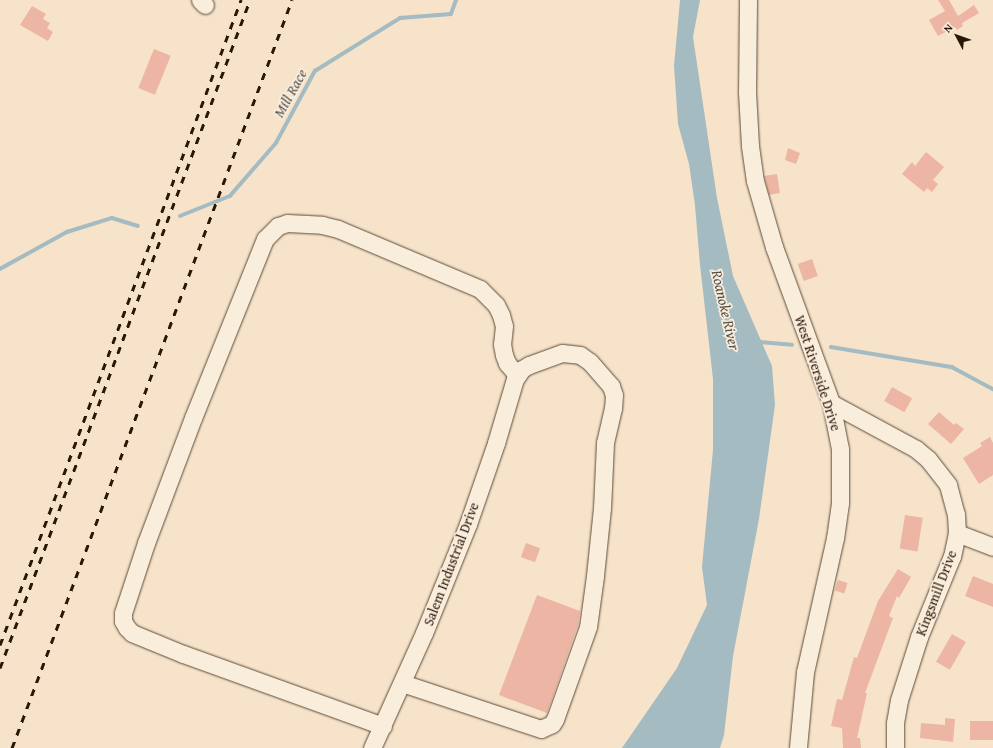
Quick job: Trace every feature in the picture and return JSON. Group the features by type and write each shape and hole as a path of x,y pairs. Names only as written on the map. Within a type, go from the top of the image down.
{"street":[{"name":"West Riverside Drive","path":"748,0 747,92 750,146 755,181 774,247 831,403 840,449 840,503 835,538 805,672 798,748"},
{"path":"383,726 183,654 132,633 123,621 123,613 146,543 193,418 265,238 278,226 286,223 322,225 338,229 480,289 489,296 501,315 504,326 502,344 504,355 507,363 517,375 529,365 562,353 571,352 580,355 590,362 611,386 614,395 613,408 605,443 602,508 588,627 561,704 552,724 540,729 402,683"},
{"name":"Salem Industrial Drive","path":"372,748 402,683 468,524 496,443 517,375"},
{"name":"Kingsmill Drive","path":"831,403 916,449 928,459 939,471 953,499 956,514 957,533 952,556 907,669 898,700 895,723 895,748"},
{"path":"957,533 993,547"}],"water":[{"name":"Roanoke River","path":"680,0 700,0 693,37 717,198 733,276 772,366 775,405 759,519 733,656 724,735 720,748 622,748 677,668 707,605 702,567 713,450 713,379 700,265 695,205 689,164 678,124 674,66"}],"building":[{"path":"938,0 949,0 958,16 974,5 979,13 962,23 963,26 957,30 955,27 938,36 929,20 945,11"},
{"path":"32,6 46,14 43,19 50,23 47,28 53,32 48,41 20,25"},
{"path":"154,49 171,56 155,95 138,88"},
{"path":"788,148 800,153 796,164 785,160"},
{"path":"926,152 944,167 933,180 938,184 932,192 927,188 924,192 902,174 912,162 915,166"},
{"path":"777,174 780,193 769,195 764,176"},
{"path":"812,259 818,276 804,281 798,264"},
{"path":"892,387 912,398 904,412 884,401"},
{"path":"939,412 954,425 956,423 964,429 951,444 928,424"},
{"path":"990,437 993,443 993,475 979,484 963,458 982,446 980,443"},
{"path":"905,515 923,518 917,551 900,549"},
{"path":"526,543 540,548 535,562 521,557"},
{"path":"898,569 911,577 899,598 897,596 889,616 893,618 865,693 867,693 857,738 860,738 861,748 843,748 842,728 831,726 837,699 842,700 854,657 857,658 878,601"},
{"path":"973,576 993,584 993,607 965,596"},
{"path":"838,580 848,583 844,593 835,591"},
{"path":"537,595 580,611 578,625 547,713 499,695"},
{"path":"952,634 966,642 950,670 936,662"},
{"path":"945,718 955,719 953,742 920,738 921,723 945,725"},
{"path":"970,721 993,721 993,740 970,740"}],"waterway":[{"name":"Mill Race","path":"180,216 230,196 276,143 315,71 400,18 451,14 456,0"},
{"name":"Mill Race","path":"0,269 67,232 112,218 138,226"},
{"path":"757,345 760,342 792,345"},
{"path":"831,347 952,367 993,389"}],"railway":[{"path":"0,645 241,0"},
{"path":"0,668 250,0"},
{"path":"12,748 292,0"}]}
